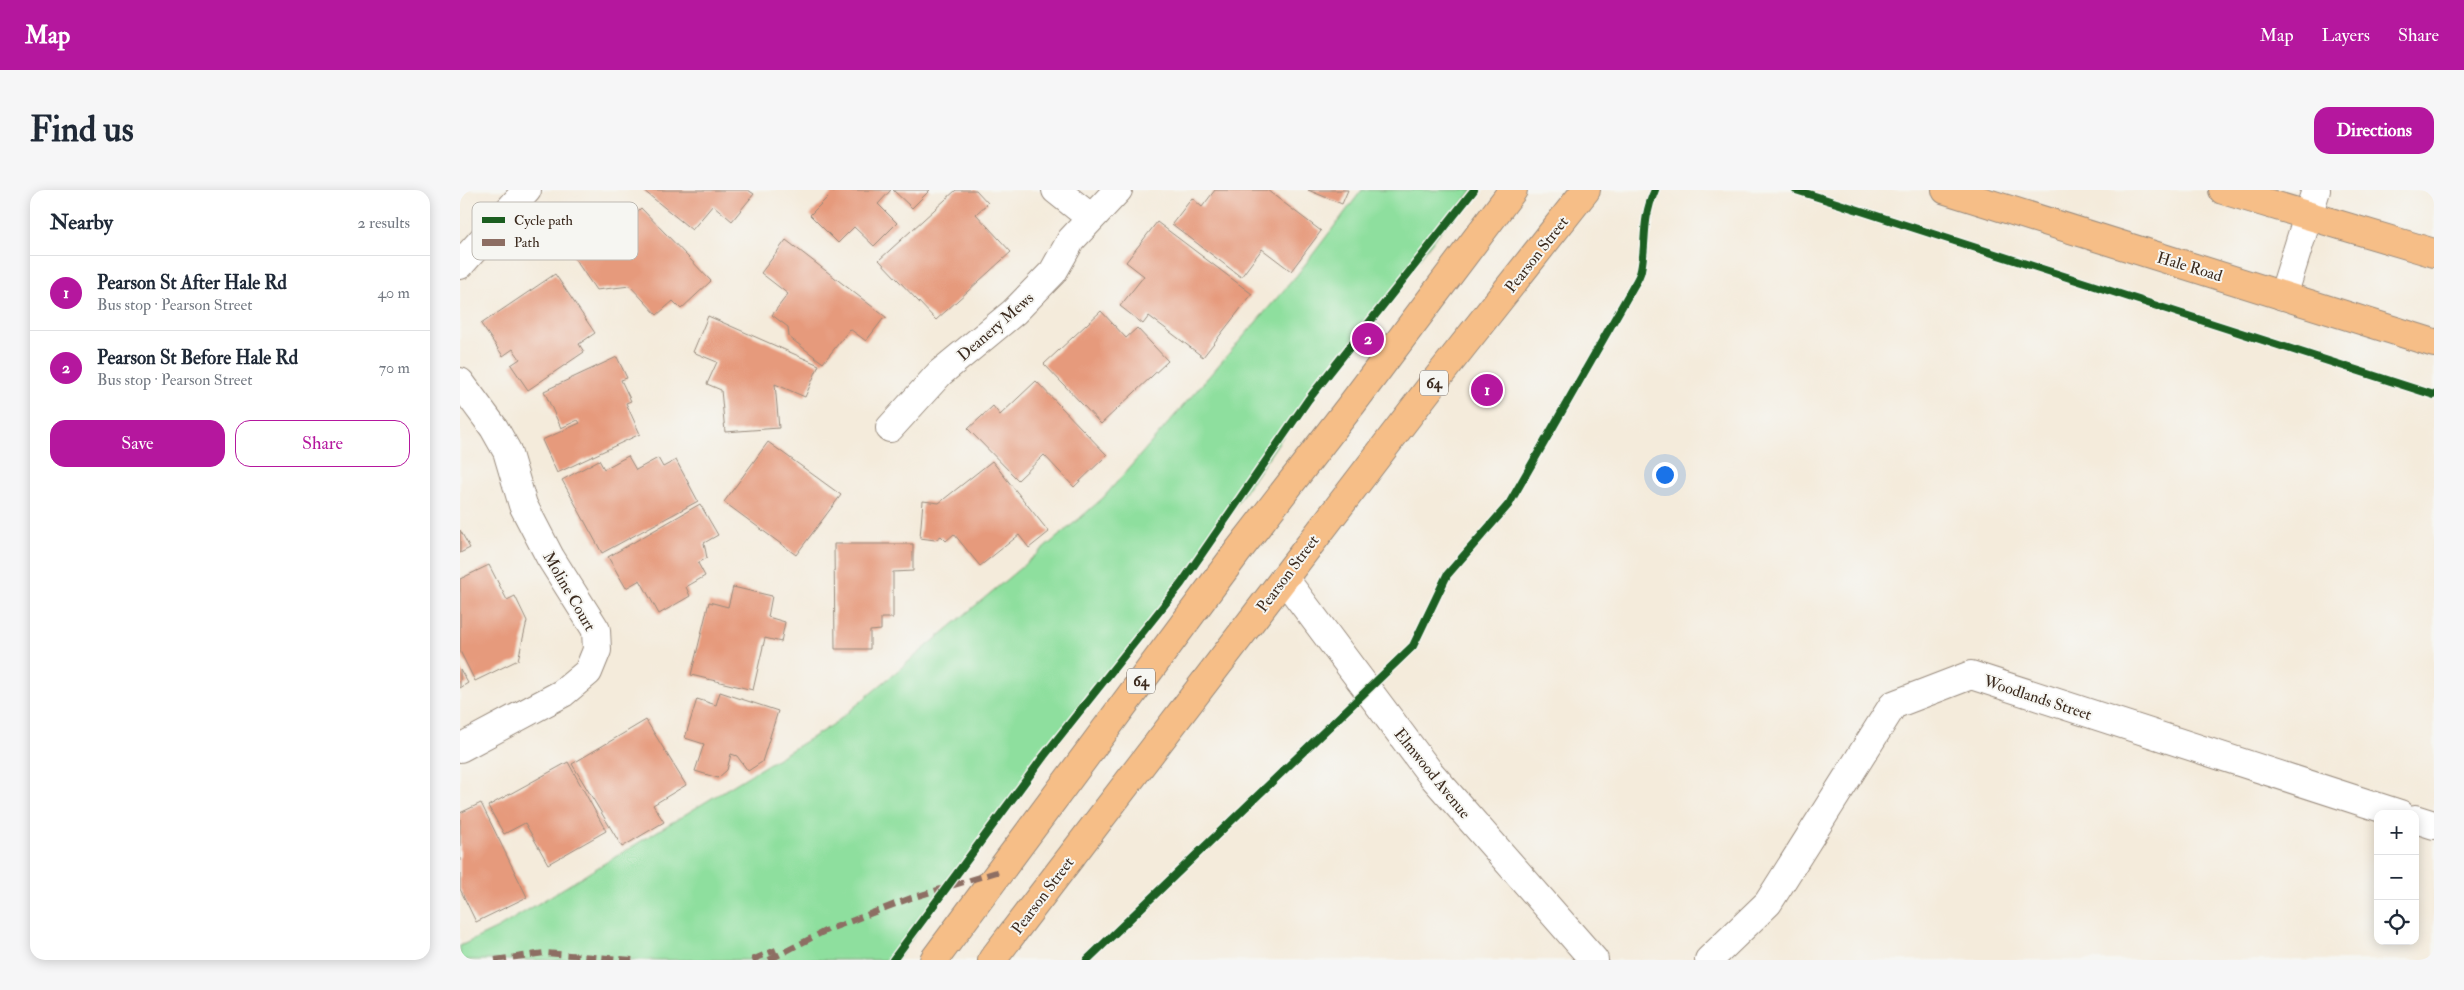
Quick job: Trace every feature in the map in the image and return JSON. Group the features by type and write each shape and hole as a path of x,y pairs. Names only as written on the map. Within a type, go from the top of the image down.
{"main road":[{"name":"64","path":"934,960 1232,559 1352,404 1513,190"},
{"name":"Pearson Street","path":"992,960 1284,578 1586,190"},
{"name":"Hale Road","path":"1946,190 2434,343"},
{"path":"2223,190 2312,203 2434,253"}],"street":[{"path":"516,202 527,190"},
{"path":"1056,190 1092,218"},
{"name":"Deanery Mews","path":"890,428 940,373 1014,312 1057,266 1071,240 1118,190"},
{"path":"2283,296 2312,203"},
{"path":"460,265 472,252"},
{"name":"Moline Court","path":"460,382 494,428 507,450 523,505 550,557 596,630 597,650 588,672 563,693 460,748"},
{"name":"Elmwood Avenue","path":"1284,578 1430,773 1594,960"},
{"name":"Woodlands Street","path":"1710,960 1768,903 1892,705 1971,675 2388,810"},
{"path":"2419,820 2434,825"}],"green space":[{"path":"1362,190 1473,190 1308,400 1181,584 1044,756 951,882 897,960 460,960 460,946 498,928 834,724 1080,518 1103,498 1297,275"}],"building":[{"path":"643,190 748,190 754,194 732,221 713,205 692,230"},
{"path":"835,190 891,190 878,204 897,223 874,246 854,227 838,243 810,215"},
{"path":"893,190 930,190 912,208"},
{"path":"956,190 976,190 988,203 976,214 1011,252 936,320 879,260"},
{"path":"1215,190 1267,190 1321,231 1291,271 1262,249 1241,277 1172,224 1192,198 1202,207"},
{"path":"1308,190 1348,190 1342,204"},
{"path":"641,208 711,281 681,309 673,301 657,315 630,286 596,290 576,260 638,260 638,211"},
{"path":"1157,222 1252,294 1203,357 1149,316 1143,324 1120,306 1144,276 1126,262"},
{"path":"786,240 887,318 883,319 866,341 850,329 823,363 789,337 788,327 772,315 788,294 761,273"},
{"path":"555,274 595,333 579,344 584,352 528,390 511,365 520,359 513,349 503,356 481,324"},
{"path":"1101,311 1126,338 1137,328 1168,361 1101,424 1044,364"},
{"path":"708,316 819,365 805,397 775,384 779,428 725,432 721,390 707,384 717,362 693,352"},
{"path":"617,357 627,378 621,380 631,401 626,403 640,434 557,473 542,440 580,423 578,420 561,428 544,391"},
{"path":"1036,381 1107,455 1074,487 1044,455 1018,480 968,429 993,406 1000,415"},
{"path":"768,442 841,495 796,555 724,502"},
{"path":"628,456 636,470 658,458 663,467 676,460 698,501 602,553 562,480 599,460 604,469"},
{"path":"992,461 1049,532 1029,548 1019,535 980,566 954,534 946,541 941,536 935,540 920,538 923,501 939,503"},
{"path":"700,504 718,535 704,543 707,558 698,563 705,576 686,587 690,596 659,614 640,580 626,588 608,557"},
{"path":"460,530 470,548 460,553"},
{"path":"834,544 913,544 913,571 893,572 893,618 881,618 881,630 870,631 870,649 835,649"},
{"path":"489,565 507,600 515,596 527,621 518,660 475,681 460,651 460,579"},
{"path":"733,587 772,596 768,617 785,622 781,642 765,638 753,690 691,675 709,602 728,607"},
{"path":"460,669 468,683 460,688"},
{"path":"720,692 778,711 762,762 748,771 737,756 731,754 727,770 718,778 695,771 704,744 685,738 697,699 716,705"},
{"path":"646,720 686,785 653,805 664,822 622,847 572,764"},
{"path":"568,762 606,831 548,864 525,823 504,834 488,806"},
{"path":"481,803 527,897 476,922 460,889 460,813"}],"marked path":[{"path":"769,960 825,931 911,898 1000,871"},
{"path":"752,960 776,950"},
{"path":"495,960 544,953 633,960"}],"cycle path":[{"path":"893,960 1044,756 1181,584 1308,400 1474,190"},
{"path":"1087,960 1413,646 1447,575 1509,504 1638,279 1643,259 1648,211 1655,190"},
{"path":"1796,190 2434,395"}],"place":[{"name":"Pearson St Before Hale Rd","path":"1368,339"},
{"name":"Pearson St After Hale Rd","path":"1487,390"}]}
